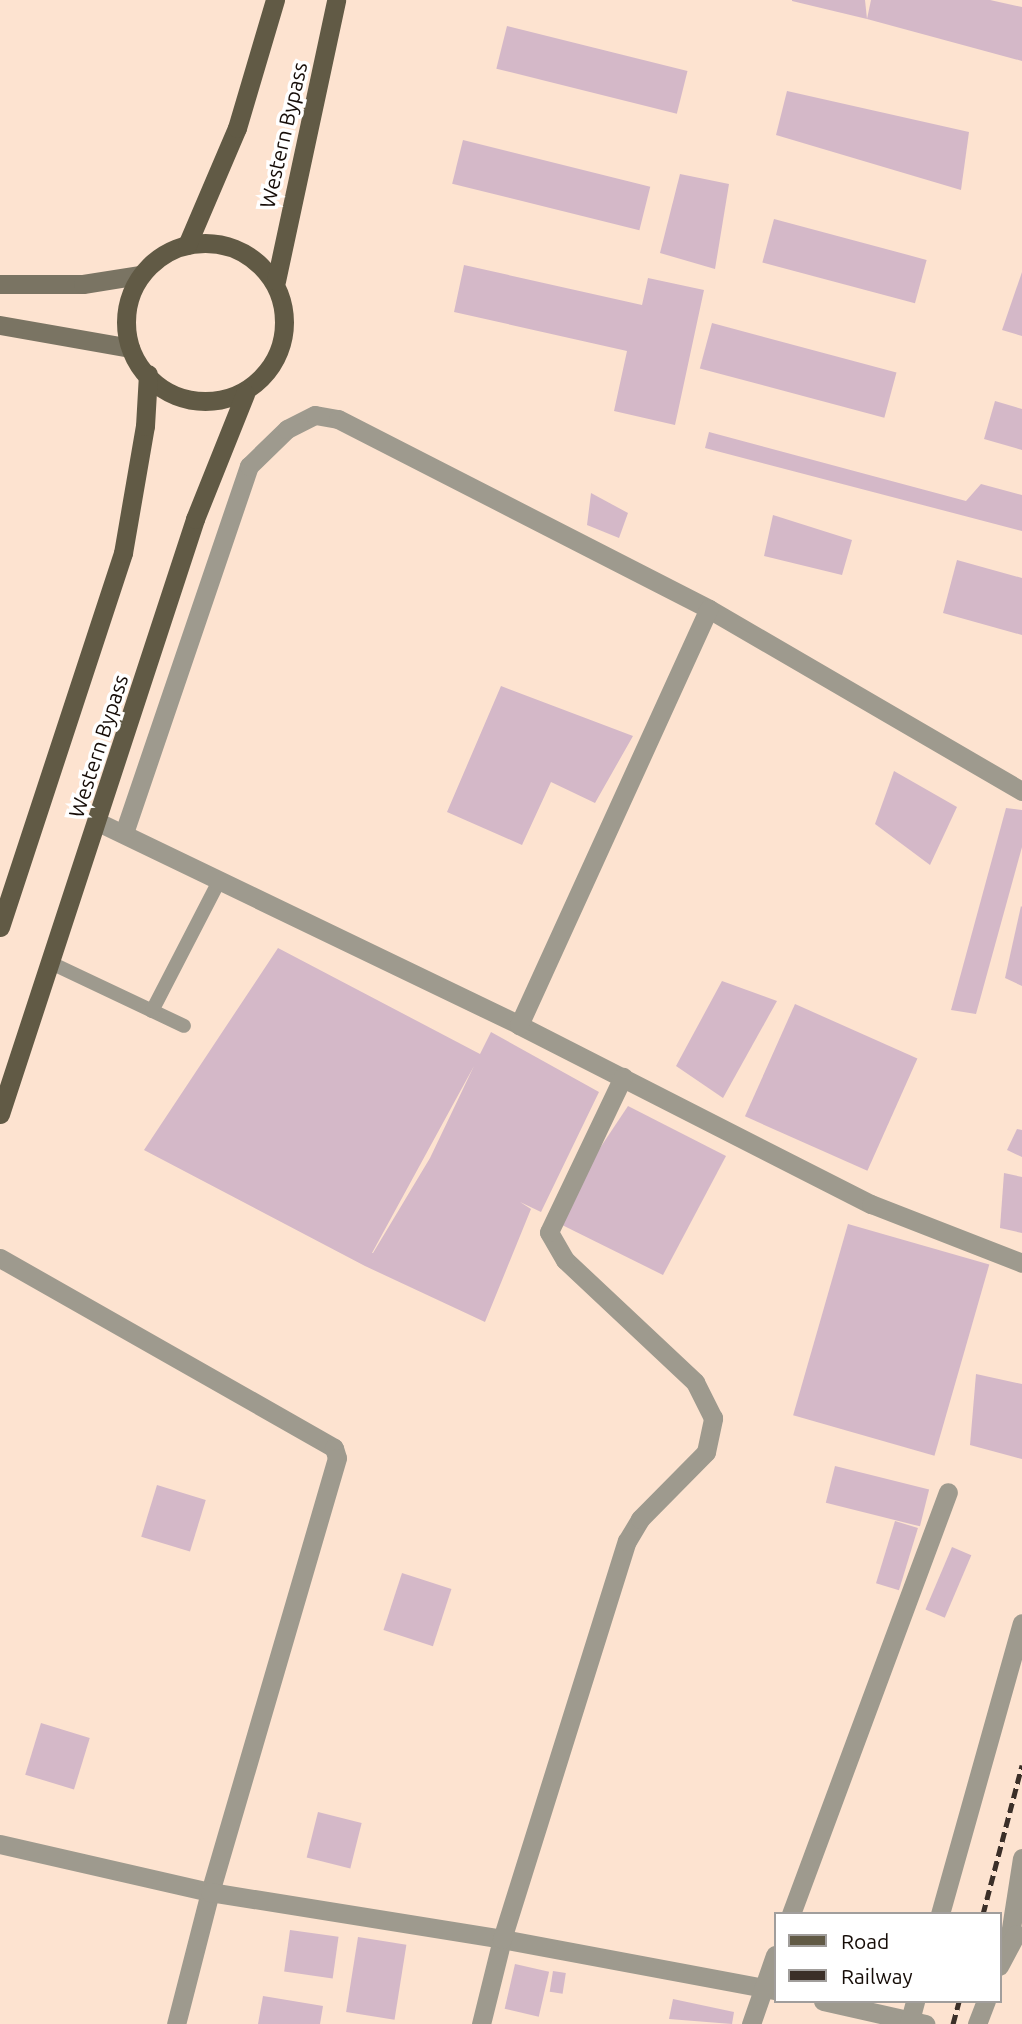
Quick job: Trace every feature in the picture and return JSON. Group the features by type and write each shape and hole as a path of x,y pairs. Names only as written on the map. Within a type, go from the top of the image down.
{"main road":[{"name":"Western Bypass","path":"187,245 237,128 275,0"},
{"name":"Western Bypass","path":"276,281 336,0"},
{"path":"210,243 232,247 252,258 276,281 285,318 282,344 271,367 245,394 205,402 180,397 148,374 130,348 127,305 140,275 159,257 187,245 210,243"},
{"path":"0,285 83,284 140,275"},
{"path":"0,325 130,348"},
{"name":"Western Bypass","path":"0,927 123,553 145,426 148,374"},
{"name":"Western Bypass","path":"0,1114 98,822 195,519 245,394"}],"street":[{"path":"124,833 249,466 287,429 315,415 338,419 709,609 1022,791"},
{"path":"519,1025 709,609"},
{"path":"98,822 519,1025 871,1204 1022,1263"},
{"path":"481,2024 502,1939 627,1541 640,1519 706,1452 713,1419 695,1382 565,1260 549,1231 622,1077"},
{"path":"0,1258 334,1448 334,1471 210,1892 176,2024"},
{"path":"792,1912 948,1492"},
{"path":"941,1912 1022,1623"},
{"path":"0,1844 210,1892 502,1939 769,1989"},
{"path":"1001,1962 1015,1935 1022,1858"},
{"path":"751,2024 769,1989 774,1961"},
{"path":"831,2003 915,2023 915,2003"},
{"path":"977,2024 985,2003"}],"lane":[{"path":"152,1011 220,879"},
{"path":"51,963 184,1026"}],"building":[{"path":"865,0 867,19 792,1"},
{"path":"871,0 990,0 1022,7 1022,61 867,19"},
{"path":"507,26 687,71 677,114 496,69"},
{"path":"787,91 969,132 961,190 776,135"},
{"path":"463,140 650,187 639,230 452,184"},
{"path":"680,174 729,184 715,269 660,253"},
{"path":"774,219 927,260 915,303 762,262"},
{"path":"464,265 642,305 648,278 704,290 675,425 614,411 627,351 454,312"},
{"path":"1022,272 1022,336 1002,330"},
{"path":"712,323 896,372 884,418 700,368"},
{"path":"995,401 1022,409 1022,450 984,439"},
{"path":"709,432 966,501 981,484 1022,495 1022,531 705,448"},
{"path":"591,493 628,513 619,538 587,525"},
{"path":"773,515 852,540 842,575 764,556"},
{"path":"957,560 1022,578 1022,635 943,613"},
{"path":"501,686 633,736 595,803 551,782 522,845 447,812"},
{"path":"894,771 957,807 930,865 875,824"},
{"path":"1006,808 1022,810 1022,847 976,1014 951,1010"},
{"path":"1022,907 1022,986 1005,978"},
{"path":"278,948 480,1054 491,1032 599,1092 541,1212 520,1202 531,1209 485,1322 365,1266 144,1150","holes":["474,1066 430,1158 373,1253 372,1253"]},
{"path":"722,981 777,1001 723,1098 676,1066"},
{"path":"795,1004 917,1059 867,1171 745,1116"},
{"path":"628,1106 726,1156 663,1275 552,1220"},
{"path":"1017,1129 1022,1130 1022,1157 1007,1150"},
{"path":"1004,1173 1022,1177 1022,1233 1000,1228"},
{"path":"848,1224 989,1265 934,1456 793,1415"},
{"path":"976,1374 1022,1384 1022,1459 970,1445"},
{"path":"835,1466 929,1489 920,1526 826,1503"},
{"path":"157,1485 206,1500 190,1552 141,1537"},
{"path":"895,1521 918,1528 899,1590 876,1583"},
{"path":"952,1547 971,1555 945,1618 925,1610"},
{"path":"402,1573 451,1589 433,1646 383,1630"},
{"path":"41,1723 90,1738 74,1790 25,1775"},
{"path":"318,1812 362,1823 350,1868 307,1858"},
{"path":"290,1930 339,1937 333,1978 284,1972"},
{"path":"358,1937 406,1945 395,2020 346,2012"},
{"path":"515,1964 549,1972 539,2017 505,2009"},
{"path":"553,1971 566,1973 563,1994 550,1992"},
{"path":"263,1996 323,2006 320,2024 258,2024"},
{"path":"673,1999 734,2012 732,2024 669,2019"}],"railway":[{"path":"984,1912 1022,1765"},
{"path":"953,2024 958,2003"}]}
